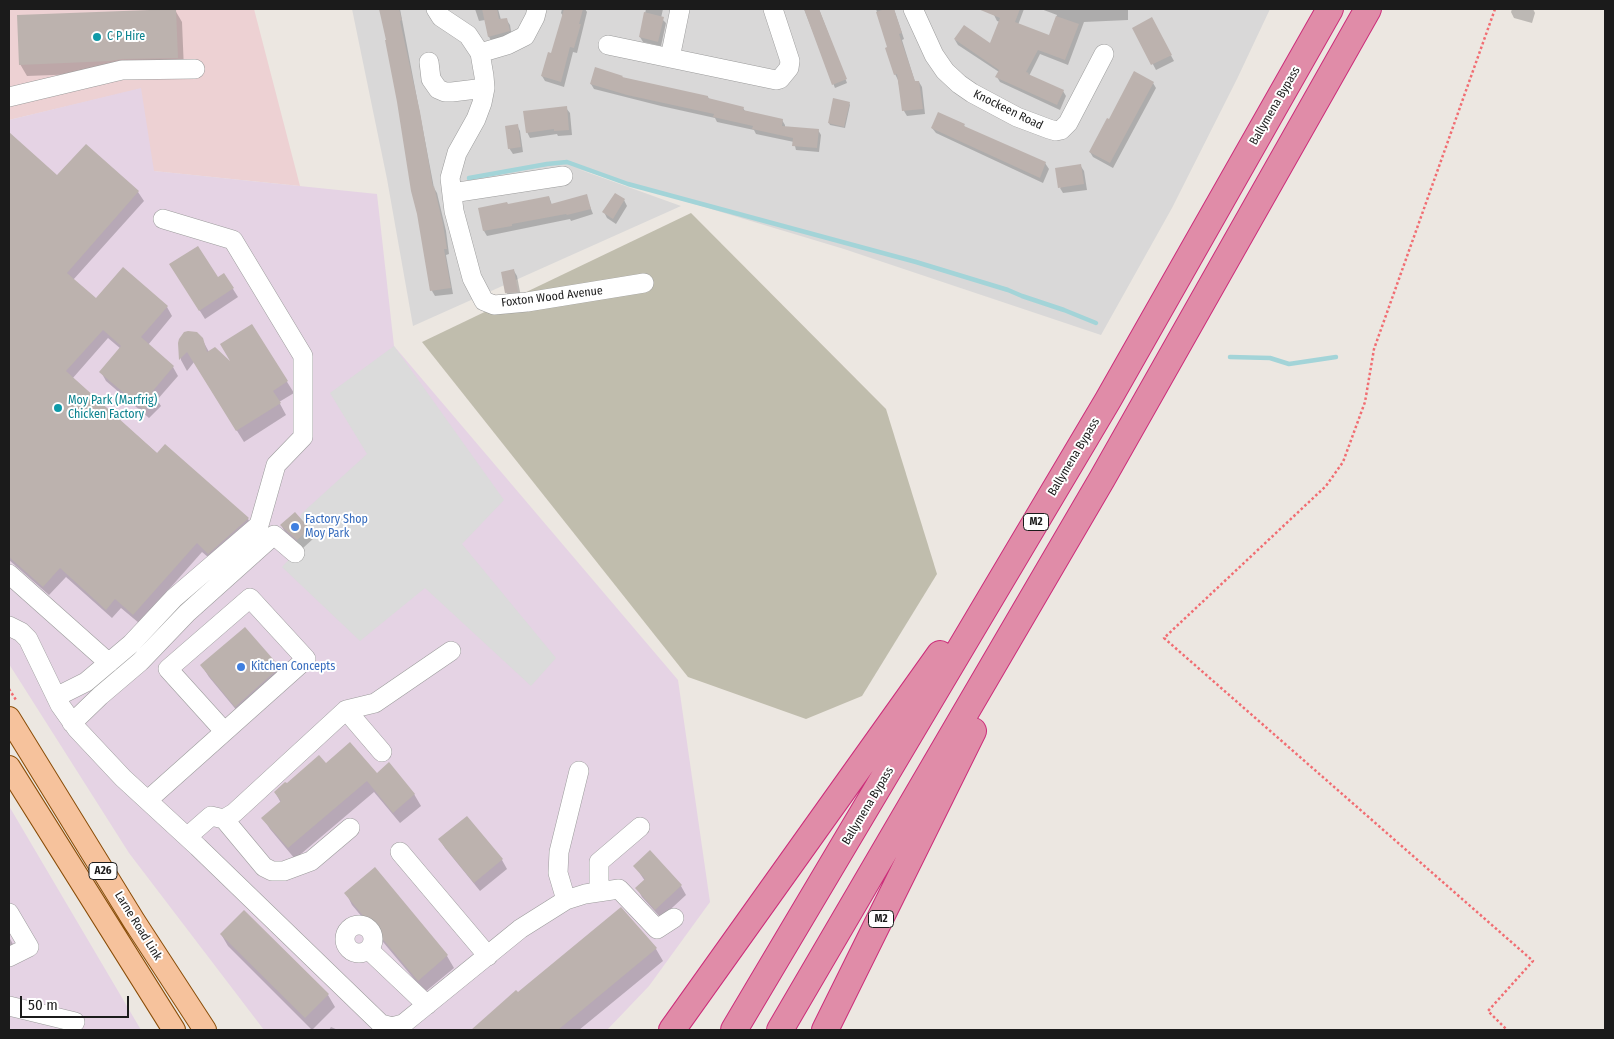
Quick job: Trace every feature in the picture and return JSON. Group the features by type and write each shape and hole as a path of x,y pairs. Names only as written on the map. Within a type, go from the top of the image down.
{"highway":[{"name":"Ballymena Bypass","path":"734,1030 1108,400 1330,9"},
{"name":"M2","path":"780,1030 1097,488 1368,9"},
{"name":"M2","path":"826,1030 964,748 1210,289"},
{"name":"M2","path":"672,1030 998,576 1108,400"}],"main road":[{"name":"Larne Road Link","path":"9,718 134,921 205,1030"},
{"name":"Larne Road Link","path":"9,767 174,1030"}],"street":[{"name":"Foxton Wood Avenue","path":"436,9 442,17 468,35 480,53 485,88 482,104 457,153 450,178 454,211 472,278 484,300 494,305 527,302 644,283"},
{"path":"480,53 507,45 525,36 537,9"},
{"path":"670,58 680,9"},
{"path":"608,45 776,80 780,79 789,68 790,61 773,9"},
{"name":"Knockeen Road","path":"913,9 934,55 959,84 1017,117 1056,131 1061,130 1068,123 1104,54"},
{"path":"429,62 432,79 438,89 452,92 485,88"},
{"path":"9,97 122,70 195,69"},
{"path":"452,193 563,176"},
{"path":"56,697 86,682 109,663 131,644 174,598 259,525 276,465 303,437 303,356 233,240 163,219"},
{"path":"72,723 140,662 187,613 274,535 295,553"},
{"path":"9,574 109,663"},
{"path":"148,800 306,659 250,598 168,669 224,731"},
{"path":"9,626 22,632 28,639 56,697 72,723 124,778 381,1024 392,1027 403,1024 520,930 566,900 599,891 619,889 657,929 674,918"},
{"path":"224,819 234,813 346,710 375,703 451,651"},
{"path":"346,710 382,752"},
{"path":"566,900 558,873 559,852 579,771"},
{"path":"187,837 212,816 224,819 264,867 272,871 284,871 311,861 350,828"},
{"path":"599,891 599,862 640,827"},
{"path":"400,852 488,956"},
{"path":"9,913 30,947 9,957"},
{"path":"369,950 427,1005"},
{"path":"9,1006 75,1022"}],"path":[{"path":"1495,9 1374,349 1365,402 1343,462 1326,486 1164,638 1533,961 1488,1011 1507,1030"}],"shaded area":[{"path":"9,9 254,9 300,186 153,171 140,89 9,120"},
{"path":"352,9 1270,9 1172,208 1101,335 844,249 578,169 681,206 413,326 387,179"},
{"path":"141,88 154,171 377,194 394,346 678,680 710,902 649,986 607,1030 264,1030 129,853 9,664 9,120"},
{"path":"691,213 886,409 937,574 862,696 806,719 688,677 422,342"},
{"path":"394,346 504,500 462,544 556,658 531,686 425,588 360,641 282,567 295,553 301,514 367,454 330,393"},
{"path":"9,806 141,1030 9,1030"}],"building":[{"name":"C P Hire","path":"176,9 178,58 19,65 17,15"},
{"path":"379,9 399,9 402,20 400,21 420,112 433,187 443,224 447,249 444,249 451,288 430,291"},
{"path":"482,9 497,9 499,19 507,18 510,31 488,37"},
{"path":"564,9 583,9 574,48 570,47 561,82 541,76 548,52 551,53"},
{"path":"804,9 819,9 847,79 832,85"},
{"path":"894,9 902,33 899,34 915,81 919,81 923,109 902,111 897,74 894,75 876,12"},
{"path":"978,9 1020,9 1015,22 1049,35 1056,16 1079,24 1065,60 1038,50 1026,72 1064,90 1057,105 995,77 999,70 954,39 964,25 990,43 1000,18"},
{"path":"644,12 664,17 658,42 639,37"},
{"path":"1152,17 1172,55 1151,65 1132,28"},
{"path":"595,67 622,77 708,96 708,98 744,107 743,110 783,119 782,126 819,129 817,148 792,146 793,138 752,129 753,126 713,117 714,114 627,95 590,84"},
{"path":"1134,71 1154,82 1110,163 1089,152"},
{"path":"833,98 850,102 844,127 828,123"},
{"path":"567,106 569,130 554,131 554,129 526,133 523,111"},
{"path":"938,112 965,124 964,126 1046,162 1040,178 931,128"},
{"path":"518,124 521,147 508,149 505,126"},
{"name":"Moy Park (Marfrig) Chicken Factory","path":"9,132 57,175 86,144 139,191 67,273 96,298 123,267 168,306 141,337 174,366 152,392 156,396 144,410 99,372 121,346 103,330 66,371 157,453 165,444 249,518 208,554 197,543 133,615 115,599 106,610 60,568 43,587 9,557"},
{"path":"1081,164 1084,184 1058,188 1055,168"},
{"path":"615,193 625,199 613,219 602,212"},
{"path":"587,194 591,209 483,231 478,208 549,196 551,204"},
{"path":"198,246 218,277 224,273 234,288 199,311 169,264"},
{"path":"514,269 518,292 505,293 501,272"},
{"path":"252,324 288,381 273,391 281,403 236,431 187,352 179,360 178,343 184,332 197,332 203,338 207,352 215,347 230,361 220,344"},
{"name":"Factory Shop Moy Park","path":"295,512 310,529 297,540 280,525"},
{"name":"Kitchen Concepts","path":"245,627 280,667 235,707 200,665"},
{"path":"350,742 377,773 389,762 415,794 393,813 367,781 288,848 261,818 281,801 274,792 319,755 326,763"},
{"path":"467,816 503,859 474,883 438,839"},
{"path":"650,850 682,885 655,910 635,888 645,879 633,866"},
{"path":"375,867 448,955 418,981 344,893"},
{"path":"621,907 657,948 558,1030 471,1030 516,990 518,992"},
{"path":"244,910 329,994 305,1018 220,934"}],"waterway":[{"path":"469,178 567,162 628,184 916,262 1008,290 1096,323"},
{"path":"1230,357 1270,358 1289,364 1336,357"}],"place":[{"name":"C P Hire","path":"97,37"},
{"name":"Moy Park (Marfrig) Chicken Factory","path":"58,408"},
{"name":"Factory Shop Moy Park","path":"295,527"},
{"name":"Kitchen Concepts","path":"241,667"}]}
